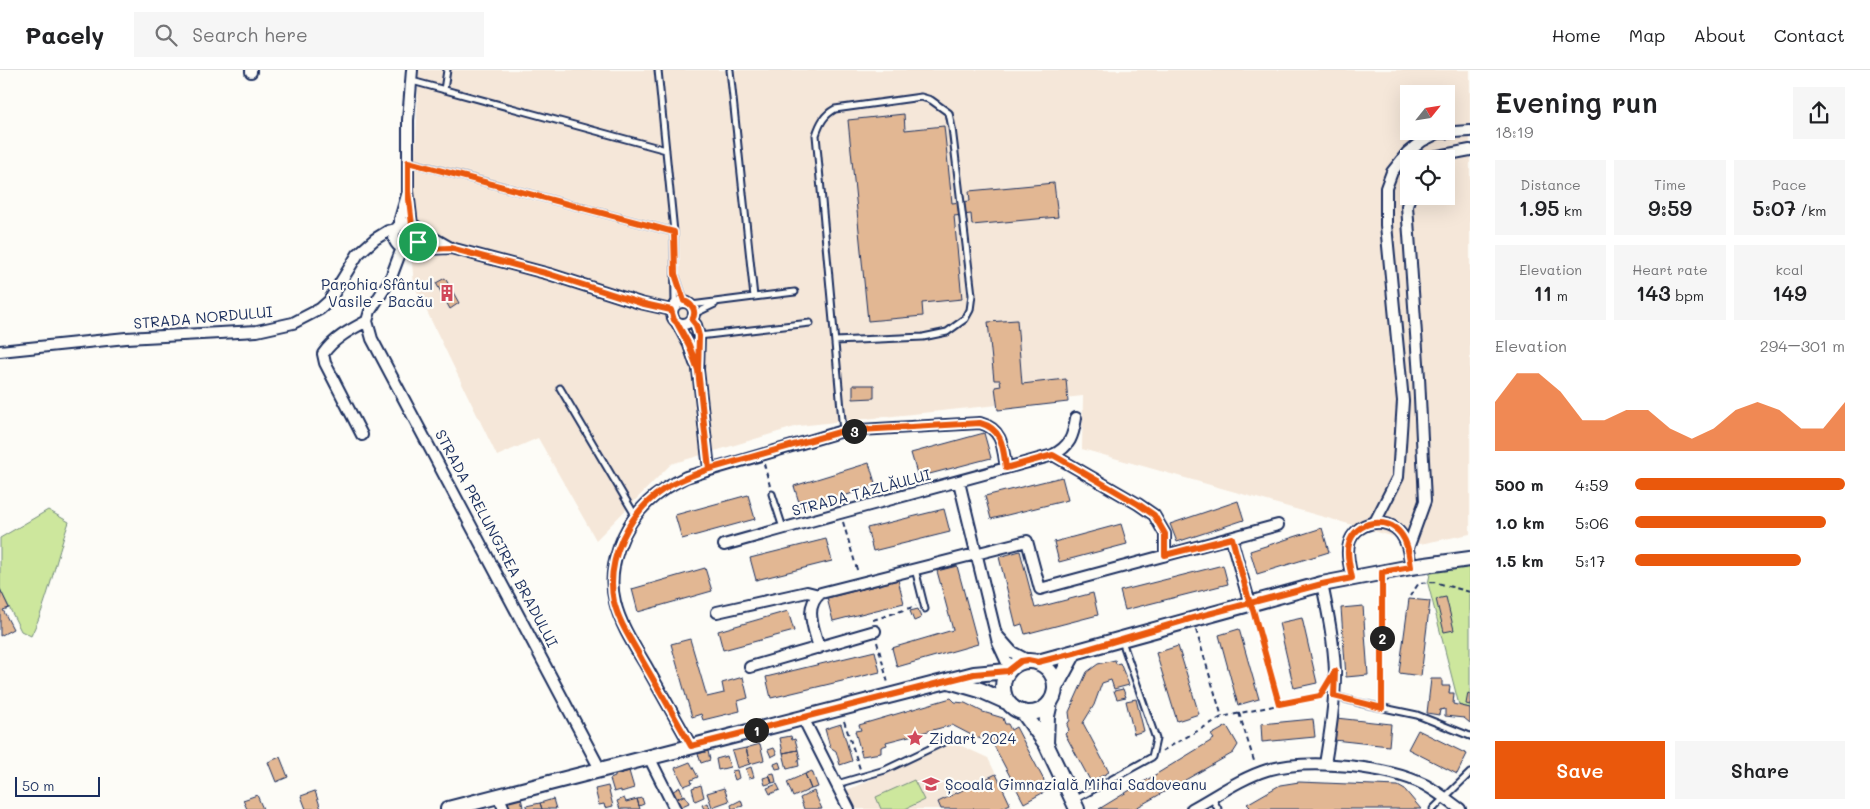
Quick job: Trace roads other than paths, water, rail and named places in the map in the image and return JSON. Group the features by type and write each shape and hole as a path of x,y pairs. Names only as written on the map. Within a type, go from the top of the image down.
{"street":[{"path":"402,248 411,249 420,237 414,226 408,191 408,120 412,75"},
{"path":"1375,522 1398,477 1403,402 1386,225 1386,188 1397,166 1422,141 1438,133 1470,131"},
{"path":"1455,153 1470,150"},
{"path":"362,435 325,362 323,354 328,346 346,332 367,321 370,311 390,280 402,248 397,231 408,191"},
{"path":"1407,205 1425,501 1408,548"},
{"path":"397,231 404,224 414,226 450,248 549,274 640,303 685,309 696,325 699,336 698,370 709,469"},
{"name":"STRADA NORDULUI","path":"0,350 126,338 257,331 293,323 320,309 329,301 358,254 382,234 397,231"},
{"path":"415,246 426,249 450,248"},
{"path":"685,309 674,320 689,345 698,370"},
{"path":"677,323 685,324 685,309"},
{"name":"STRADA PRELUNGIREA BRADULUI","path":"367,321 372,338 600,769"},
{"path":"1076,418 1073,435 1068,444 1057,453 1154,515 1165,534 1165,555"},
{"path":"691,746 623,626 614,601 613,568 619,545 635,516 648,502 663,490 686,477 843,431 980,423 996,431 1003,446 1006,468"},
{"name":"STRADA TAZLĂULUI","path":"724,545 840,512 959,482 1057,453"},
{"path":"959,482 1000,652 1009,670"},
{"path":"1352,578 1348,553 1349,544 1353,535 1359,529 1366,524 1375,522 1384,523 1400,532 1408,548 1411,567"},
{"path":"717,612 808,592 819,594 1027,541 1040,590 1278,525"},
{"path":"1232,538 1250,604"},
{"path":"1007,702 1003,686 1004,678 1009,670 1021,661 1033,661 1074,653 1193,618 1322,584 1411,567 1470,559"},
{"path":"1322,584 1332,637 1335,671 1334,696 1325,764"},
{"path":"819,594 813,599 810,606 819,648"},
{"path":"750,667 875,632"},
{"path":"996,634 1012,652 1051,671 1056,686"},
{"path":"948,681 980,690 1007,702 1017,710 1038,712 1054,698 1056,686 1074,653"},
{"path":"448,809 974,674 1009,670"},
{"path":"1046,744 1047,716 1050,703"},
{"path":"1023,712 1046,744 1075,805"},
{"path":"803,718 849,809"},
{"path":"649,757 675,809"},
{"path":"1192,809 1258,774 1278,767 1325,764 1401,776 1425,785 1460,809"},
{"path":"498,795 504,809"}],"lane":[{"path":"444,90 448,70"},
{"path":"658,70 674,232 675,274 685,309"},
{"path":"730,70 754,297"},
{"path":"412,75 444,90 666,150"},
{"path":"834,341 923,337 947,332 965,319 970,310 972,295 952,128 949,112 931,100 921,97 835,109 828,113 820,122 816,135 834,341 843,431"},
{"path":"408,162 674,232"},
{"path":"675,274 685,309"},
{"path":"685,309 795,292"},
{"path":"685,309 698,303 718,303"},
{"path":"699,336 810,323"},
{"path":"560,388 635,516"},
{"path":"772,494 783,528"},
{"path":"914,569 924,606"},
{"path":"1075,805 1152,758 1156,739 1122,638"},
{"path":"1334,696 1417,715 1470,736"},
{"path":"836,784 885,770 946,741"},
{"path":"1433,809 1470,773"},
{"path":"1212,798 1218,809"}],"place":[{"name":"Parohia Sfântul Vasile - Bacău","path":"447,293"},
{"name":"Zidart 2024","path":"915,738"},
{"name":"Școala Gimnazială Mihai Sadoveanu","path":"931,784"}]}
